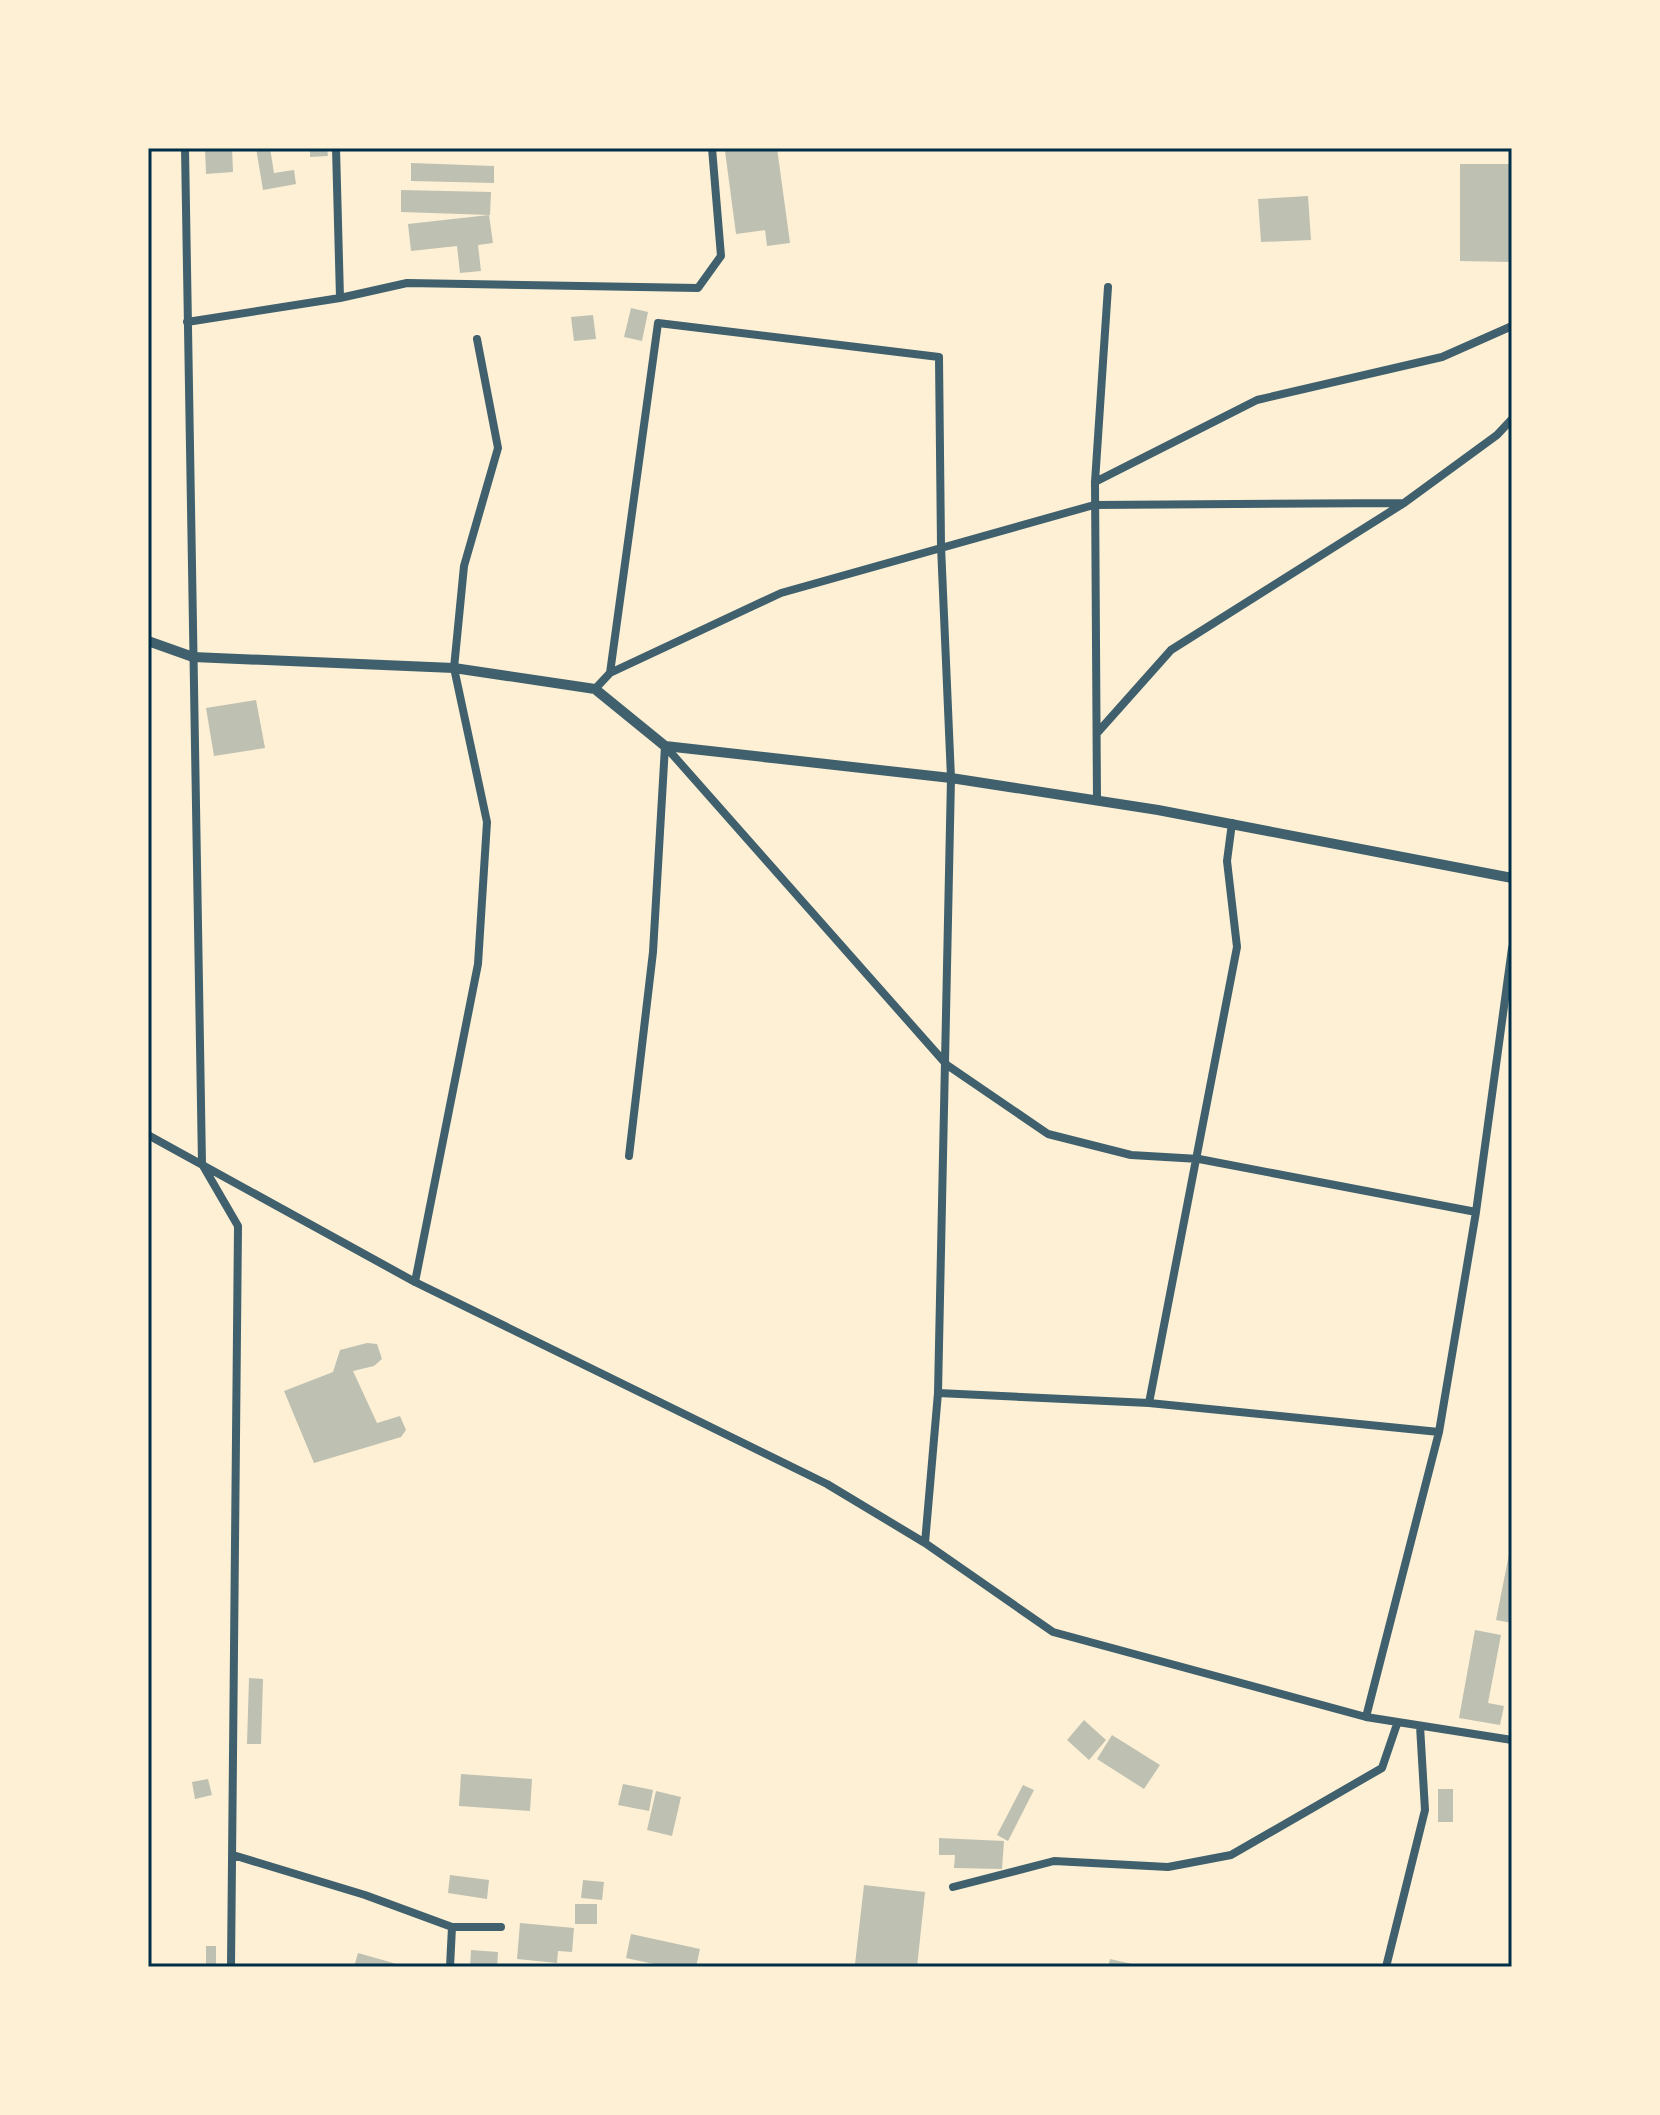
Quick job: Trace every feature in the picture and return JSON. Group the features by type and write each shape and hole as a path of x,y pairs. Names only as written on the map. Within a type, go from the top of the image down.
{"street":[{"path":"185,148 202,1164 238,1226 231,1967"},
{"path":"336,148 340,298"},
{"path":"187,322 340,298 407,283 698,288 721,256 712,148"},
{"path":"1097,801 1094,505 1108,287"},
{"path":"610,673 658,323 939,357 941,546 951,778 938,1393 925,1543"},
{"path":"1095,482 1257,400 1442,357 1512,326"},
{"path":"415,1282 478,964 487,822 454,668 464,566 498,448 477,339"},
{"path":"1098,732 1171,650 1404,503 1497,435 1512,419"},
{"path":"595,689 610,673 781,593 1094,505 1404,503"},
{"path":"148,641 193,657 454,668 595,689 665,746 947,1065 1048,1134 1131,1155 1199,1159 1476,1212"},
{"path":"665,746 951,778 1232,823 1512,878"},
{"path":"629,1156 653,952 665,746"},
{"path":"1149,1403 1199,1159 1237,947 1227,861 1232,823"},
{"path":"1366,1717 1439,1432 1476,1212 1512,948"},
{"path":"148,1135 415,1282 827,1484 925,1543 1053,1632 1366,1717 1512,1740"},
{"path":"938,1393 1149,1403 1439,1432"},
{"path":"953,1887 1054,1861 1168,1867 1231,1855 1382,1768 1397,1724"},
{"path":"1386,1967 1425,1810 1420,1726"},
{"path":"233,1855 365,1895 452,1927 501,1927"},
{"path":"450,1967 452,1927"}],"building":[{"path":"205,148 232,148 233,172 206,174"},
{"path":"256,148 270,148 274,173 294,170 296,184 263,190"},
{"path":"310,148 327,148 328,156 310,157"},
{"path":"777,148 790,243 767,246 765,230 736,234 725,151"},
{"path":"411,163 494,166 494,183 411,181"},
{"path":"1460,164 1512,164 1512,262 1460,261"},
{"path":"401,190 491,192 490,215 401,212"},
{"path":"1308,196 1311,240 1261,242 1258,199"},
{"path":"489,215 493,243 478,245 481,271 460,273 457,246 411,251 408,224"},
{"path":"631,308 648,312 642,341 624,337"},
{"path":"593,315 596,339 574,341 571,317"},
{"path":"256,700 265,748 214,756 206,708"},
{"path":"367,1343 377,1344 382,1359 374,1366 353,1371 377,1423 400,1416 406,1430 401,1437 314,1463 284,1391 333,1372 340,1350"},
{"path":"1512,1544 1512,1623 1496,1620"},
{"path":"1475,1630 1501,1635 1488,1703 1504,1706 1500,1725 1459,1718"},
{"path":"249,1678 263,1679 261,1744 247,1744"},
{"path":"1084,1720 1106,1740 1089,1760 1067,1740"},
{"path":"1112,1735 1160,1765 1144,1789 1097,1759"},
{"path":"461,1774 532,1779 530,1811 459,1806"},
{"path":"208,1779 212,1795 195,1799 192,1782"},
{"path":"623,1784 653,1790 649,1811 618,1805"},
{"path":"1023,1785 1034,1790 1008,1841 997,1835"},
{"path":"1438,1789 1453,1789 1453,1822 1438,1822"},
{"path":"656,1791 681,1797 672,1836 647,1830"},
{"path":"939,1838 1004,1841 1002,1869 954,1868 955,1855 939,1855"},
{"path":"450,1875 489,1880 487,1899 448,1893"},
{"path":"583,1880 604,1882 602,1900 581,1898"},
{"path":"864,1885 925,1892 917,1967 855,1964"},
{"path":"575,1904 597,1904 597,1924 575,1924"},
{"path":"520,1923 574,1928 572,1952 558,1951 557,1963 517,1959"},
{"path":"631,1934 700,1949 696,1967 668,1967 626,1958"},
{"path":"206,1946 216,1946 216,1967 206,1967"},
{"path":"471,1950 498,1952 497,1967 470,1967"},
{"path":"358,1953 404,1966 404,1967 354,1967"},
{"path":"1110,1959 1141,1966 1141,1967 1108,1967"}]}
